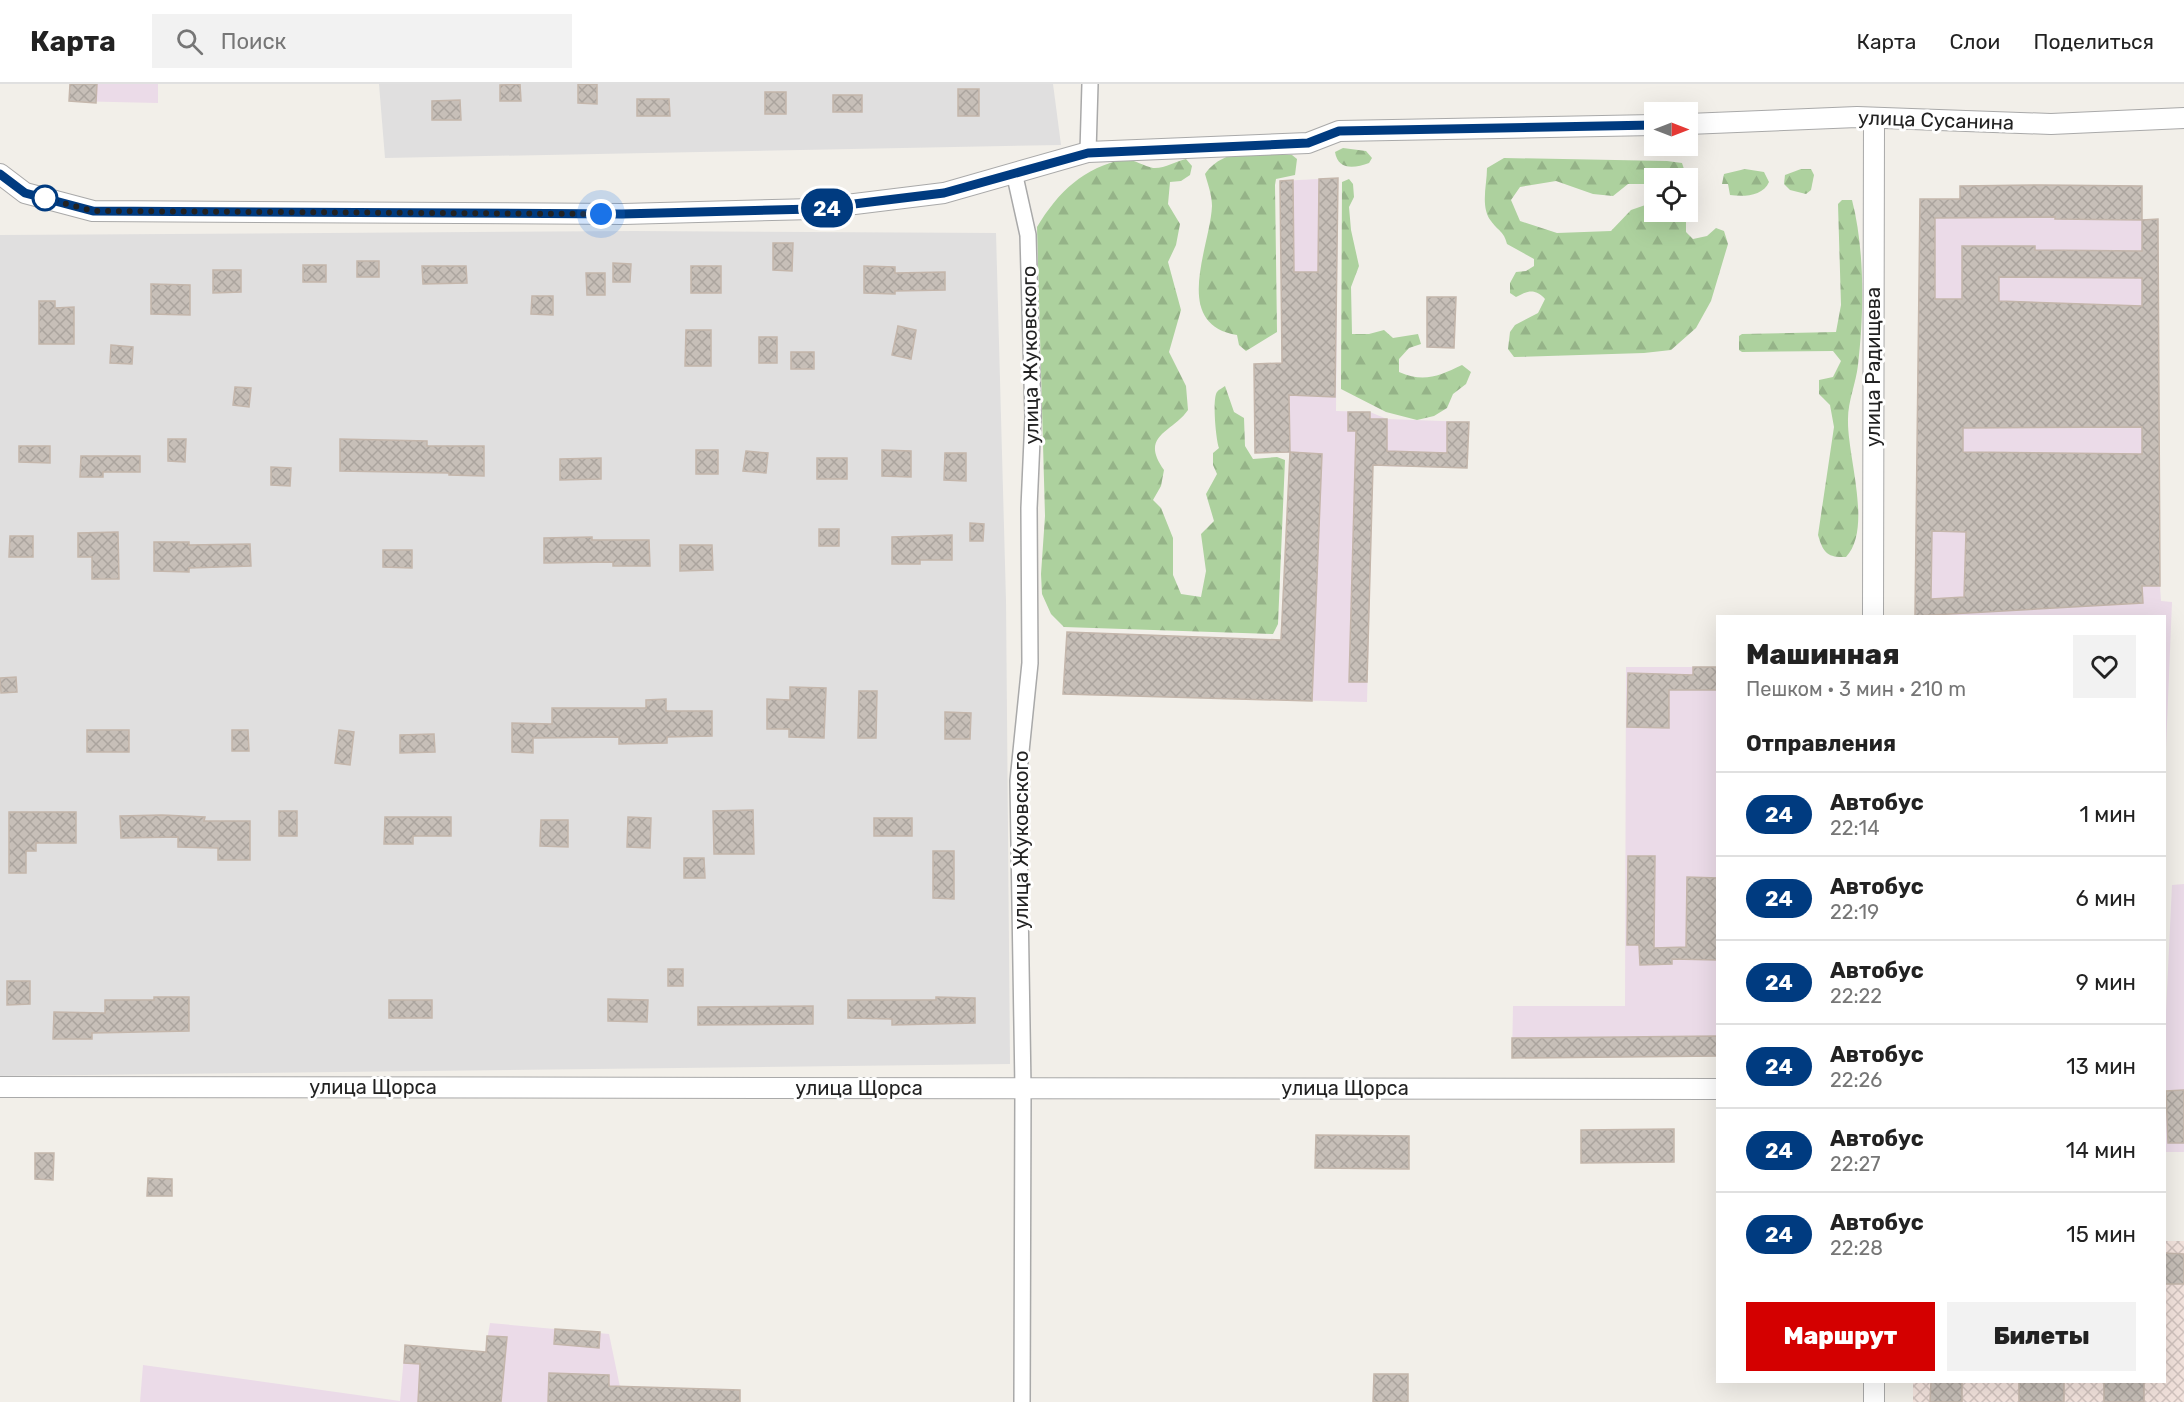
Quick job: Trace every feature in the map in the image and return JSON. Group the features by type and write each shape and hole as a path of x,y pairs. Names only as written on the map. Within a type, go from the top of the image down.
{"street":[{"path":"1088,153 1090,84"},
{"name":"улица Сусанина","path":"1698,124 1874,118 2051,124 2184,118"},
{"name":"улица Радищева","path":"1873,615 1874,118"},
{"path":"0,174 25,193 93,211 622,214 813,209 944,193 1088,153 1308,143 1339,131 1644,125"},
{"name":"улица Жуковского","path":"1014,172 1028,235 1033,417 1029,508 1030,663 1018,781 1023,1088 1022,1402"},
{"name":"улица Щорса","path":"0,1087 1716,1089"},
{"path":"1874,1383 1874,1402"}],"shaded area":[{"path":"70,84 158,84 158,103 69,101"},
{"path":"379,84 1053,84 1061,145 385,158"},
{"path":"1338,178 1336,411 1370,412 1387,419 1469,422 1467,468 1373,466 1367,702 1063,694 1067,632 1281,640 1290,453 1255,453 1254,364 1282,363 1280,181"},
{"path":"1960,186 2142,186 2142,219 2158,219 2160,586 2161,601 2172,602 2166,749 2166,615 1915,615 1920,199 1960,199"},
{"path":"634,231 996,233 1006,601 1010,1064 0,1076 0,235"},
{"path":"1626,667 1716,667 1716,1056 1512,1058 1513,1006 1625,1006"},
{"path":"2184,884 2184,1152 2166,1152 2166,1012 2172,885"},
{"path":"2166,1241 2184,1241 2184,1402 1913,1402 1913,1383 2166,1383"},
{"path":"490,1323 609,1334 620,1387 723,1389 723,1402 140,1402 143,1365 400,1401 405,1345 485,1352"}],"green space":[{"path":"1343,148 1366,151 1372,158 1364,165 1353,167 1343,165 1335,152"},
{"path":"1246,153 1292,155 1297,159 1295,175 1276,179 1275,185 1277,332 1246,351 1239,345 1237,335 1217,328 1205,316 1200,300 1199,282 1212,206 1205,174 1223,159"},
{"path":"1504,158 1682,163 1684,168 1644,168 1644,184 1628,184 1613,196 1593,194 1556,181 1520,187 1511,200 1520,221 1557,233 1611,231 1631,210 1644,205 1644,222 1686,222 1686,232 1693,239 1707,236 1716,228 1724,231 1728,244 1711,301 1696,328 1671,350 1514,357 1508,349 1510,332 1515,325 1538,313 1545,299 1534,292 1527,292 1516,297 1510,293 1510,283 1516,272 1526,271 1534,266 1534,259 1507,244 1491,221 1486,209 1485,196 1487,168"},
{"path":"1125,159 1153,168 1186,159 1192,166 1190,175 1181,181 1170,182 1168,204 1180,224 1176,245 1168,262 1181,310 1169,352 1186,386 1188,410 1161,436 1156,442 1155,449 1164,470 1161,486 1153,500 1161,508 1173,538 1173,575 1181,594 1201,597 1206,571 1201,534 1214,521 1206,494 1217,474 1213,465 1213,453 1219,448 1215,403 1217,392 1225,386 1234,412 1244,418 1245,446 1253,459 1277,457 1285,460 1278,624 1273,634 1064,627 1051,614 1042,594 1045,516 1037,227 1063,192 1084,175"},
{"path":"1745,169 1764,172 1769,182 1758,193 1730,195 1728,184 1722,184 1724,174"},
{"path":"1801,169 1811,169 1814,175 1811,190 1806,194 1790,190 1784,184 1785,175"},
{"path":"1349,179 1353,184 1354,197 1349,207 1351,230 1359,266 1351,287 1352,334 1369,334 1384,330 1393,338 1418,334 1421,344 1409,348 1399,359 1399,372 1408,375 1431,377 1462,365 1471,372 1466,384 1453,394 1447,408 1434,416 1417,420 1386,412 1341,389 1342,182"},
{"path":"1842,200 1852,200 1856,219 1861,261 1862,304 1858,365 1848,419 1857,491 1858,528 1854,544 1846,557 1827,553 1818,535 1834,427 1830,405 1819,394 1819,380 1833,377 1841,361 1833,351 1742,352 1739,350 1739,336 1742,334 1836,332 1841,305 1838,204"}],"building":[{"path":"70,84 97,84 96,103 69,101"},
{"path":"520,84 521,101 500,101 500,85"},
{"path":"578,84 597,84 597,104 578,103"},
{"path":"958,89 979,89 979,116 958,116"},
{"path":"765,92 786,92 786,114 765,114"},
{"path":"833,95 862,95 862,112 833,112"},
{"path":"637,99 669,99 670,116 637,116"},
{"path":"460,100 461,120 432,120 432,101"},
{"path":"1338,178 1335,397 1289,395 1290,452 1255,453 1254,364 1282,363 1280,181 1293,180 1294,272 1318,272 1319,179"},
{"path":"1960,186 2142,186 2142,220 2158,219 2160,586 2142,586 2143,603 1915,615 1920,199 1960,199","holes":["2055,217 2055,219 2142,220 2142,251 2035,250 2035,246 1962,246 1962,299 1935,299 1935,218","1999,277 2142,278 2142,306 1999,301","2142,427 2142,454 1963,452 1963,428","1932,531 1966,532 1964,597 1931,599"]},
{"path":"773,243 793,243 792,271 773,270"},
{"path":"357,261 379,261 379,277 357,277"},
{"path":"613,263 631,264 630,282 613,282"},
{"path":"303,265 326,265 326,282 303,282"},
{"path":"422,266 466,266 467,283 423,284"},
{"path":"691,266 721,266 721,293 691,293"},
{"path":"864,266 895,267 895,273 945,272 945,290 895,291 895,294 864,293"},
{"path":"213,270 241,270 241,292 213,293"},
{"path":"586,273 605,273 605,295 587,295"},
{"path":"151,284 190,285 190,315 151,314"},
{"path":"532,296 553,296 553,315 531,314"},
{"path":"1427,297 1456,297 1454,348 1427,347"},
{"path":"39,301 55,301 55,308 74,307 74,344 39,344"},
{"path":"898,326 916,330 911,359 892,355"},
{"path":"686,330 711,330 711,366 685,366"},
{"path":"759,337 777,337 777,363 759,363"},
{"path":"111,345 133,347 132,364 110,363"},
{"path":"791,352 814,352 814,369 791,369"},
{"path":"235,387 251,388 249,407 233,405"},
{"path":"1348,412 1370,412 1370,419 1387,419 1387,451 1447,453 1447,422 1469,422 1467,468 1373,465 1367,682 1349,682 1356,431 1348,431"},
{"path":"168,439 186,439 185,462 168,461"},
{"path":"340,439 427,441 427,446 484,446 484,476 340,471"},
{"path":"19,446 50,446 50,463 19,462"},
{"path":"696,450 718,450 718,474 696,474"},
{"path":"882,450 911,451 911,477 882,476"},
{"path":"746,451 768,453 766,473 743,471"},
{"path":"1290,452 1322,454 1312,701 1063,694 1067,632 1281,640"},
{"path":"945,453 966,453 966,481 944,480"},
{"path":"81,456 140,456 140,472 103,472 103,477 80,477"},
{"path":"601,458 601,479 560,480 560,459"},
{"path":"817,458 847,458 847,479 817,479"},
{"path":"271,467 291,468 290,486 271,485"},
{"path":"970,523 984,524 983,541 970,541"},
{"path":"819,529 839,529 839,546 819,546"},
{"path":"118,532 119,579 92,579 92,557 78,557 78,533"},
{"path":"952,535 952,560 920,560 920,564 892,564 892,537"},
{"path":"10,536 33,536 33,557 9,557"},
{"path":"592,537 592,540 649,540 650,566 613,566 613,562 544,563 544,538"},
{"path":"154,542 189,542 189,545 250,544 251,566 189,568 189,572 154,571"},
{"path":"680,545 712,545 713,570 680,571"},
{"path":"383,550 412,550 412,568 383,567"},
{"path":"1693,667 1716,667 1716,690 1669,690 1669,728 1627,727 1628,673 1693,675"},
{"path":"16,677 17,692 1,693 0,678"},
{"path":"790,687 826,688 824,738 789,737 789,729 767,729 767,699 790,700"},
{"path":"859,691 877,691 876,738 858,738"},
{"path":"666,699 666,711 712,711 712,736 667,737 667,743 619,744 619,737 533,738 533,753 512,752 512,723 552,724 552,708 646,708 646,700"},
{"path":"945,712 971,713 970,739 945,739"},
{"path":"87,730 129,730 129,752 87,752"},
{"path":"232,730 248,730 249,751 232,751"},
{"path":"339,730 354,732 350,765 335,763"},
{"path":"434,734 435,752 400,753 400,735"},
{"path":"753,810 754,854 714,854 713,811"},
{"path":"279,811 297,811 297,836 279,836"},
{"path":"9,812 76,812 76,843 36,843 36,851 26,851 26,873 9,873"},
{"path":"120,816 205,817 204,821 250,821 250,860 218,860 218,848 178,847 178,837 121,838"},
{"path":"385,817 451,817 451,836 413,836 413,844 384,844"},
{"path":"628,817 651,818 650,848 627,847"},
{"path":"874,818 912,818 912,836 874,836"},
{"path":"541,820 568,820 568,847 540,846"},
{"path":"933,851 954,851 954,899 933,898"},
{"path":"1628,856 1655,856 1654,948 1686,947 1687,877 1716,878 1716,960 1672,959 1672,964 1640,965 1639,945 1627,945"},
{"path":"684,858 704,858 705,878 684,878"},
{"path":"668,969 683,969 683,986 668,986"},
{"path":"7,981 30,981 30,1004 7,1005"},
{"path":"154,997 189,997 189,1031 92,1033 92,1039 53,1039 54,1012 105,1013 105,1000 154,1000"},
{"path":"936,997 975,998 975,1023 892,1025 892,1019 848,1018 848,1000 936,1000"},
{"path":"608,999 648,1000 647,1022 608,1021"},
{"path":"389,1000 432,1000 432,1018 389,1018"},
{"path":"813,1006 813,1024 698,1025 698,1007"},
{"path":"1716,1036 1716,1056 1512,1058 1512,1038"},
{"path":"2184,1090 2184,1143 2168,1143 2166,1091"},
{"path":"1674,1129 1674,1162 1581,1163 1581,1130"},
{"path":"1316,1135 1409,1136 1409,1169 1315,1168"},
{"path":"35,1153 54,1153 53,1180 35,1179"},
{"path":"148,1178 172,1179 172,1196 147,1196"},
{"path":"2166,1253 2184,1254 2184,1284 2166,1284"},
{"path":"555,1329 600,1332 599,1348 554,1344"},
{"path":"487,1336 507,1337 501,1402 418,1402 420,1364 404,1363 405,1345 486,1352"},
{"path":"549,1373 609,1375 609,1386 740,1390 740,1402 548,1402"},
{"path":"1374,1374 1408,1374 1408,1402 1373,1402"},
{"path":"1931,1383 1962,1383 1962,1402 1930,1402"},
{"path":"2019,1383 2064,1383 2064,1402 2019,1402"},
{"path":"2104,1383 2144,1383 2144,1402 2104,1402"}],"bus line":[{"name":"24","path":"0,174 25,193 93,211 622,214 813,209 944,193 1088,153 1308,143 1339,131 1644,125"}],"route":[{"path":"45,198 93,211 601,214"}]}
